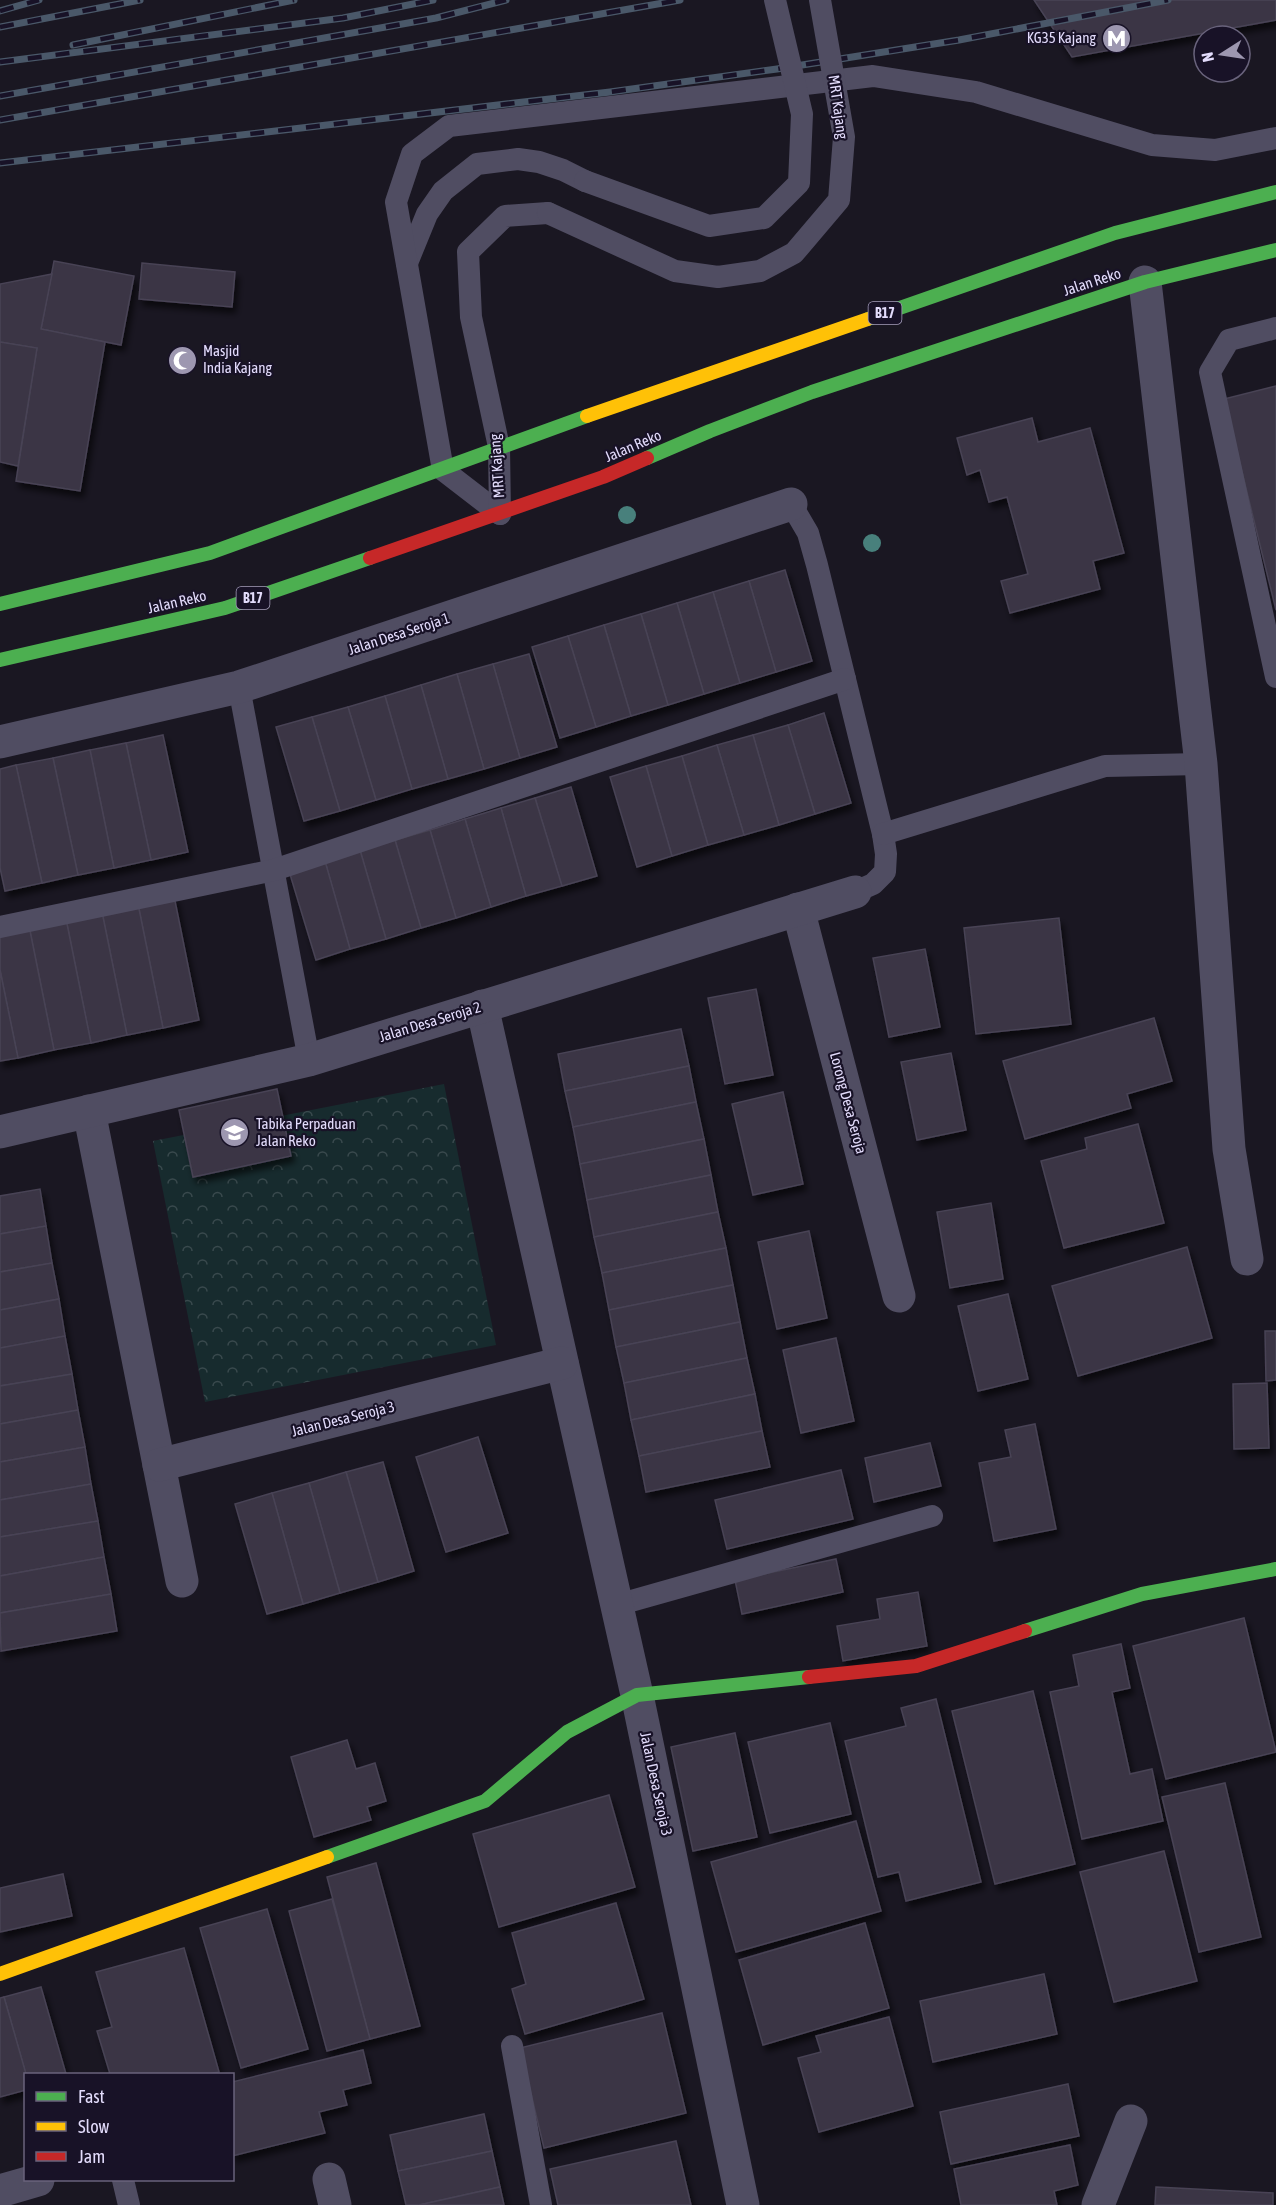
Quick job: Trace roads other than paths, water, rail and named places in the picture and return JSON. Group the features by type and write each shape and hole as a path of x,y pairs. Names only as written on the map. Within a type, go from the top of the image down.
{"main road":[{"name":"B17","path":"0,604 210,553 443,470 499,447 1115,232 1276,192"},
{"name":"Jalan Reko","path":"0,660 225,608 603,477 812,392 1145,282 1276,250"},
{"path":"0,1974 485,1801 567,1732 637,1695 916,1666 1143,1594 1276,1569"}],"street":[{"path":"1145,282 1201,764 1229,1149 1247,1259"},
{"name":"Jalan Desa Seroja 1","path":"0,742 239,687 791,504"},
{"name":"Jalan Desa Seroja 2","path":"0,1132 309,1060 855,892"},
{"name":"Lorong Desa Seroja","path":"798,909 898,1296"},
{"name":"Jalan Desa Seroja 3","path":"482,1006 637,1695 743,2205"},
{"path":"89,1111 182,1581"},
{"name":"Jalan Desa Seroja 3","path":"159,1465 562,1364"},
{"path":"1098,2205 1131,2121"},
{"path":"0,2190 34,2181"}],"lane":[{"path":"406,263 427,214 443,191 477,164 518,159 539,162 709,226 764,218 799,183 802,114 776,0"},
{"name":"MRT Kajang","path":"500,514 499,447 471,317 468,252 506,216 548,213 675,271 718,277 760,271 794,253 839,200 844,137 820,0"},
{"path":"443,470 396,202 412,154 449,126 873,76 976,92 1152,145 1215,150 1276,138"},
{"path":"1276,328 1229,340 1210,372 1276,677"},
{"name":"MRT Kajang","path":"443,470 500,514"},
{"path":"791,504 808,533 883,834 886,854 885,872 873,884 855,892"},
{"path":"0,927 274,870 845,679"},
{"path":"239,687 309,1060"},
{"path":"883,834 1105,766 1201,764"},
{"path":"617,1605 932,1516"},
{"path":"512,2046 541,2205"},
{"path":"123,2181 129,2205"}],"railway":[{"path":"0,11 39,0"},
{"path":"0,27 140,0"},
{"path":"73,45 294,0"},
{"path":"0,62 343,18 433,0"},
{"path":"0,96 436,18 506,0"},
{"path":"0,120 680,0"},
{"path":"0,163 610,92 777,69 959,40 1168,0"}],"place":[{"name":"KG35 Kajang","path":"1117,38"},
{"name":"Masjid India Kajang","path":"182,360"},
{"name":"Tabika Perpaduan Jalan Reko","path":"235,1133"}]}
